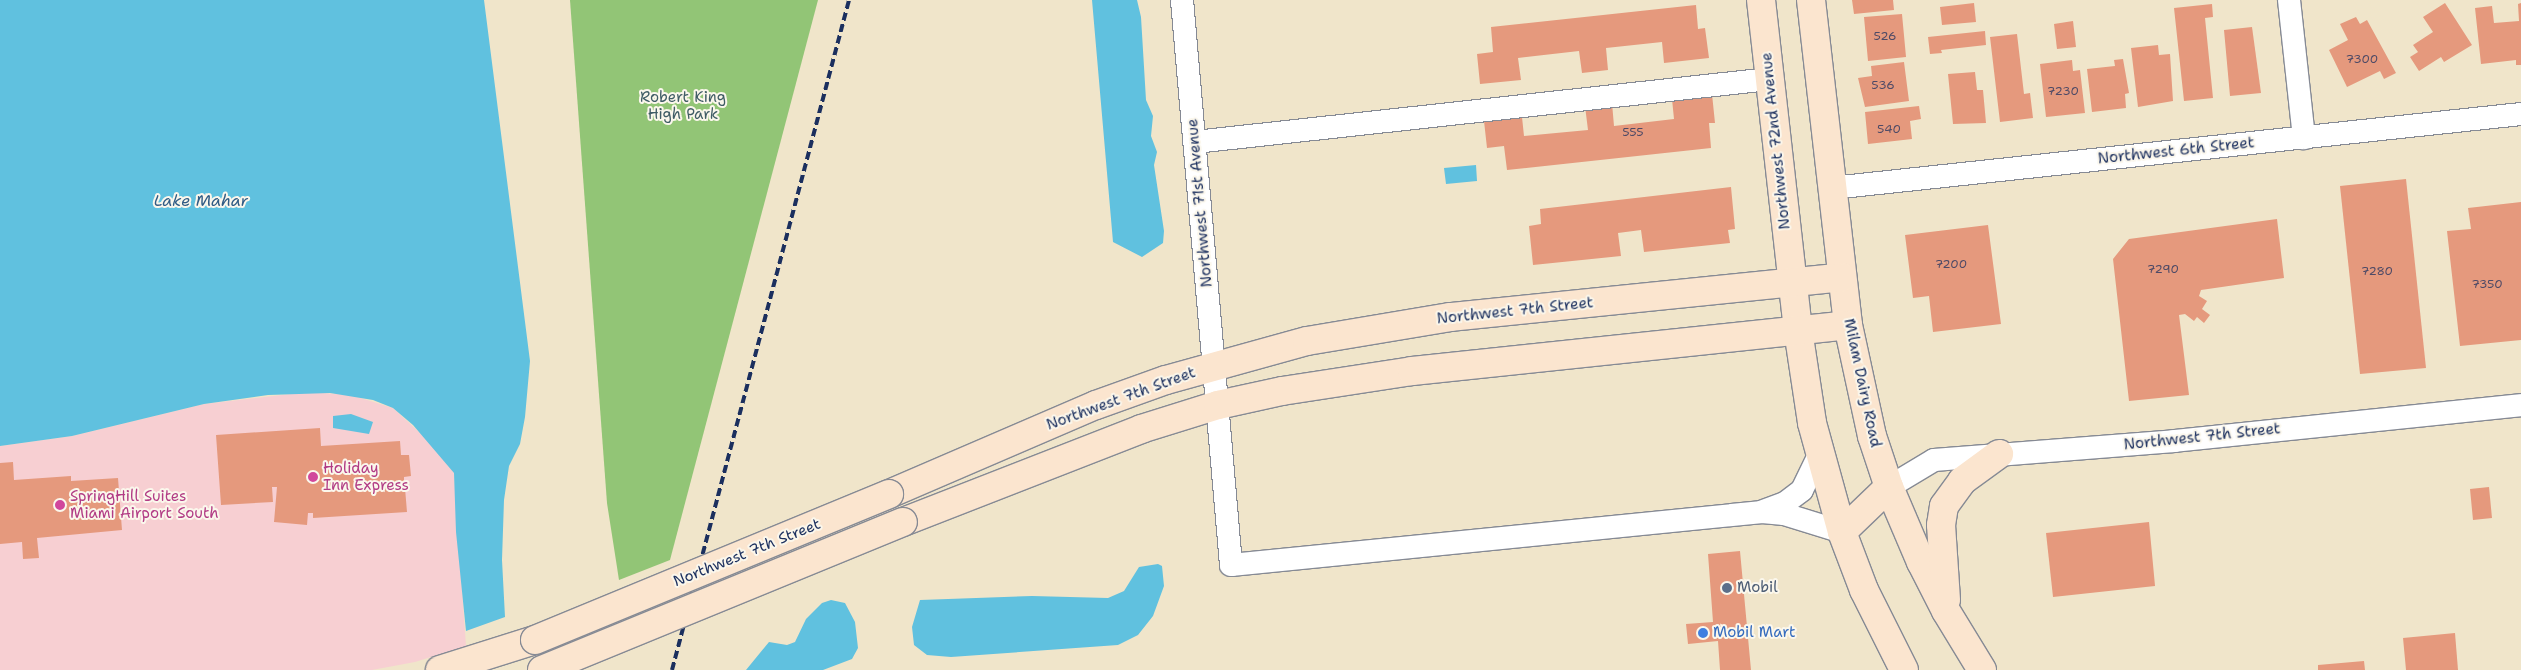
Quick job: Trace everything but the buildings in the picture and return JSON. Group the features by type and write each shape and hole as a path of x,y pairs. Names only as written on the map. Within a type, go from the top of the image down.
{"main road":[{"name":"Northwest 72nd Avenue","path":"1761,0 1798,330 1819,455 1842,532 1864,590 1904,670"},
{"path":"1811,0 1842,277"},
{"name":"Northwest 7th Street","path":"440,670 535,640 1096,406 1215,365 1307,341 1380,327 1842,277"},
{"name":"Milam Dairy Road","path":"1842,277 1848,325 1872,436 1889,487 1946,611 1982,670"},
{"name":"Northwest 7th Street","path":"542,670 1080,450 1218,405 1320,384 1412,371 1848,325"},
{"path":"1946,611 1941,525 1944,506 1962,481 1999,454"},
{"path":"1842,532 1889,487"}],"street":[{"name":"Northwest 71st Avenue","path":"1182,0 1215,365 1230,565 1762,512"},
{"path":"2289,0 2304,138"},
{"path":"1195,142 1769,79"},
{"name":"Northwest 6th Street","path":"1832,188 2521,114"},
{"name":"Northwest 7th Street","path":"1889,487 1934,460 2154,442 2521,405"},
{"path":"1762,512 1785,503 1802,490 1819,455"},
{"path":"1762,512 1784,514 1842,532"}],"shaded area":[{"path":"308,392 351,395 393,408 432,444 454,473 466,646 415,662 372,670 0,670 0,446 72,436 204,404"}],"green space":[{"name":"Robert King High Park","path":"570,0 818,0 670,560 619,580 607,503"}],"water":[{"name":"Lake Mahar","path":"0,0 484,0 530,361 525,417 520,444 509,466 504,500 502,560 505,617 466,631 456,532 454,473 413,425 393,408 373,400 330,393 268,395 204,404 72,436 0,446"},
{"path":"1092,0 1137,0 1141,17 1146,100 1153,116 1151,136 1157,152 1154,165 1164,231 1163,243 1142,257 1113,242"},
{"path":"1476,165 1477,181 1446,184 1444,168"},
{"path":"351,414 373,422 369,434 333,428 333,416"},
{"path":"1158,564 1162,566 1164,586 1153,616 1138,635 1118,645 951,657 927,655 914,645 912,627 920,600 1032,596 1108,598 1124,591 1139,567"},
{"path":"831,600 845,603 855,622 858,648 852,659 823,670 746,670 769,642 787,645 795,642 806,619 822,603"}],"railway":[{"path":"672,670 849,0"}],"place":[{"name":"Holiday Inn Express","path":"313,477"},
{"name":"SpringHill Suites Miami Airport South","path":"60,505"},
{"name":"Mobil","path":"1727,588"},
{"name":"Mobil Mart","path":"1703,633"}]}
